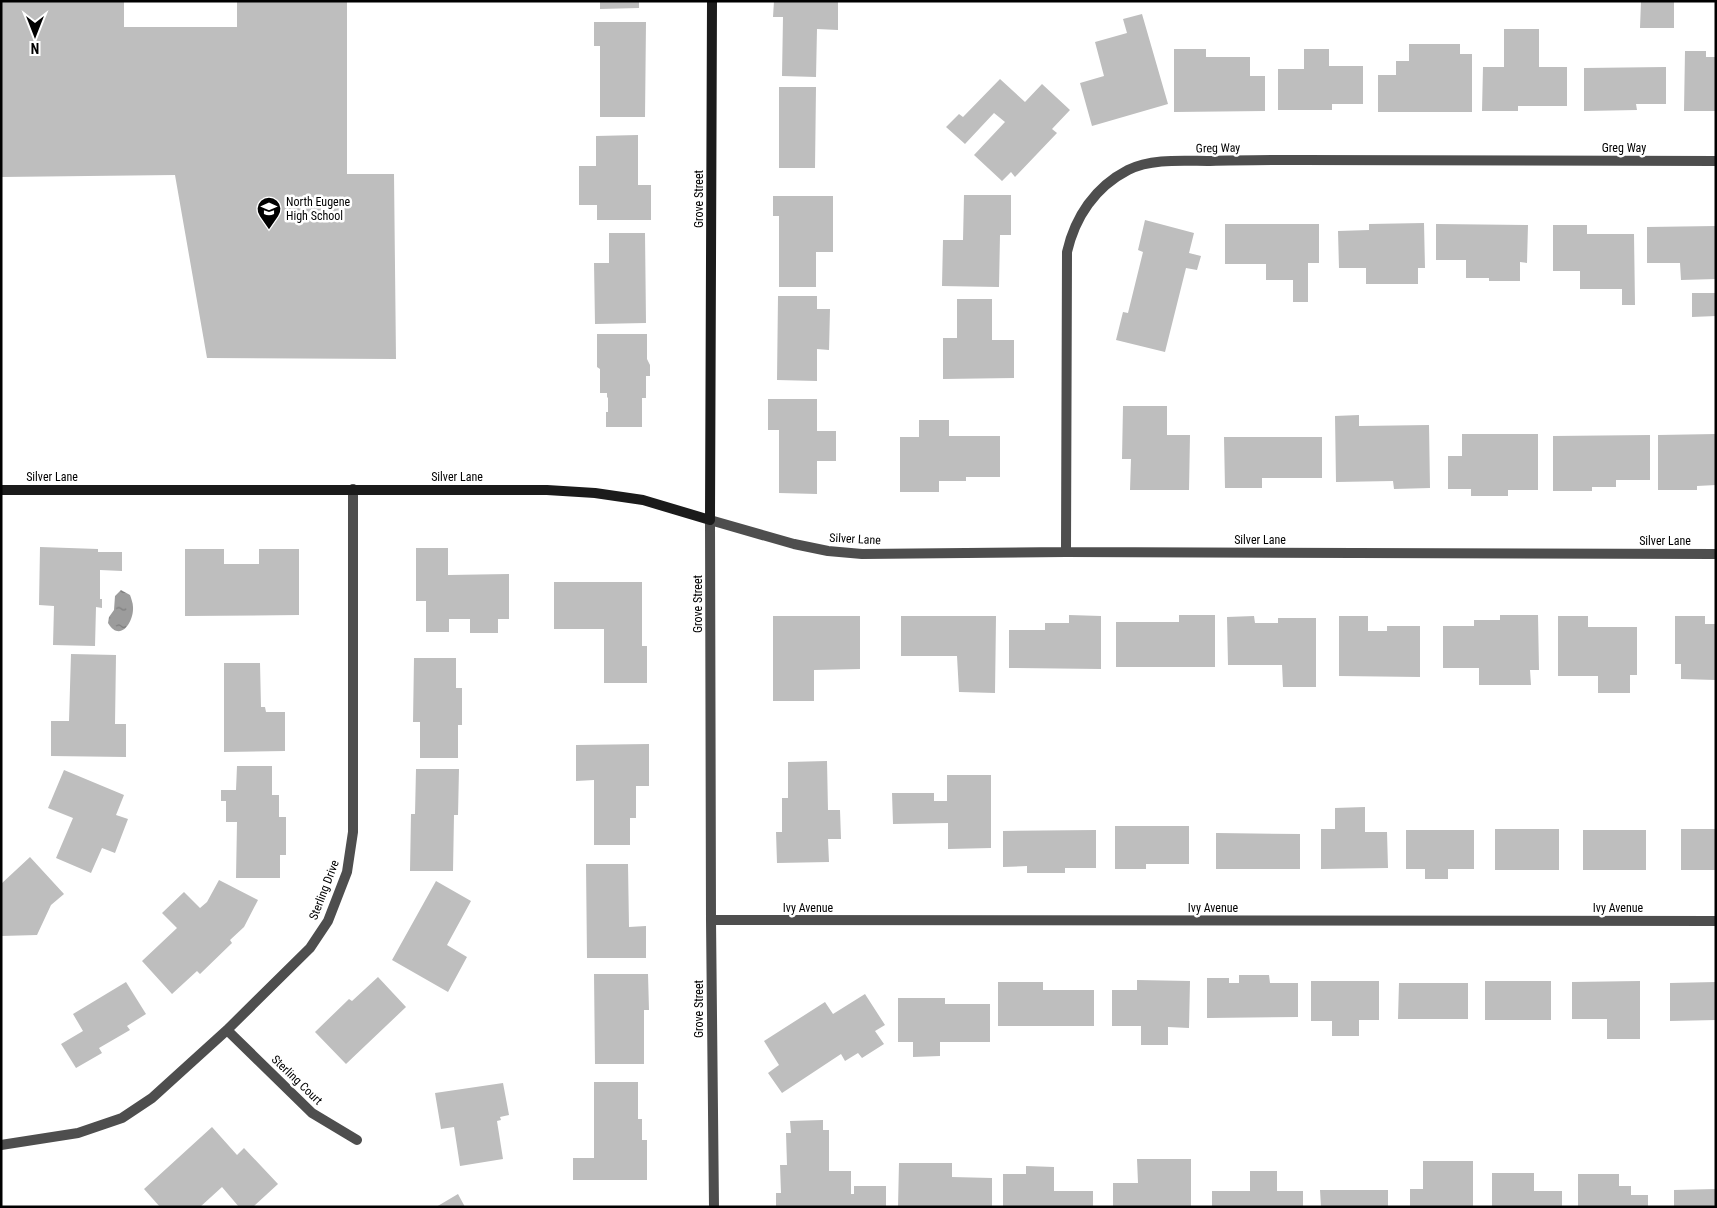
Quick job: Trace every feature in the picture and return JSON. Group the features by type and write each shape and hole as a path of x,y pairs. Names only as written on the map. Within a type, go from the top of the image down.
{"street":[{"name":"Grove Street","path":"712,1 710,520 714,1207"},
{"name":"Greg Way","path":"1066,552 1067,252 1071,235 1088,203 1100,190 1129,170 1143,165 1171,161 1716,161"},
{"name":"Silver Lane","path":"1,490 353,489 547,490 595,493 644,500 794,544 828,551 862,554 1066,552 1716,554"},
{"name":"Sterling Drive","path":"1,1145 78,1133 122,1118 152,1098 227,1030 310,948 328,921 347,872 353,832 353,489"},
{"name":"Ivy Avenue","path":"711,920 1716,921"},
{"name":"Sterling Court","path":"227,1030 312,1114 357,1140"}],"water":[{"path":"121,590 130,595 133,613 129,624 121,631 117,631 108,623 109,617 114,610 115,596"}],"building":[{"name":"North Eugene High School","path":"1,1 124,1 124,27 237,27 237,1 347,1 347,174 394,174 396,359 207,358 175,175 1,177"},
{"path":"600,1 639,1 639,8 600,9"},
{"path":"774,1 838,1 838,30 817,29 816,77 782,76 783,17 773,17"},
{"path":"1641,1 1674,1 1674,28 1640,28"},
{"path":"1142,14 1168,104 1092,126 1080,83 1104,76 1095,42 1127,33 1123,19"},
{"path":"594,22 646,22 645,117 600,117 600,46 594,46"},
{"path":"1504,29 1539,29 1539,67 1567,67 1567,106 1518,106 1518,111 1482,111 1483,67 1504,67"},
{"path":"1409,44 1460,44 1460,54 1472,54 1472,112 1378,112 1378,75 1396,75 1396,61 1409,61"},
{"path":"1174,49 1206,49 1206,57 1250,57 1250,76 1265,76 1265,111 1174,112"},
{"path":"1304,49 1329,49 1329,66 1363,66 1363,104 1332,104 1332,110 1278,110 1278,69 1304,69"},
{"path":"1685,51 1706,51 1706,57 1716,57 1716,111 1684,111"},
{"path":"1666,67 1666,104 1636,104 1637,110 1584,111 1584,68"},
{"path":"1000,79 1025,102 1042,84 1070,110 1052,129 1057,133 1015,177 1011,172 1002,181 974,155 1005,122 994,113 965,144 946,127 959,114 963,117"},
{"path":"779,87 816,87 815,168 779,168"},
{"path":"638,135 638,185 651,185 651,220 597,220 597,205 579,205 579,166 596,166 596,136"},
{"path":"964,195 1011,195 1011,235 1000,235 999,287 942,286 943,240 963,240"},
{"path":"773,196 833,196 833,252 816,252 816,287 779,287 779,216 773,216"},
{"path":"1145,220 1194,233 1189,253 1201,256 1197,270 1186,268 1165,352 1116,340 1123,312 1128,313 1143,252 1138,250"},
{"path":"1424,223 1425,268 1418,268 1418,284 1366,284 1366,268 1339,268 1338,231 1369,230 1369,224"},
{"path":"1225,224 1319,224 1319,263 1308,263 1308,302 1293,302 1293,280 1266,280 1266,264 1225,264"},
{"path":"1436,224 1528,225 1527,263 1520,262 1520,281 1489,281 1489,278 1466,278 1466,260 1436,260"},
{"path":"1553,225 1587,225 1587,234 1634,234 1635,305 1622,305 1622,289 1580,289 1580,271 1553,271"},
{"path":"1716,226 1716,279 1681,280 1680,263 1647,263 1647,227"},
{"path":"609,233 645,233 646,323 595,324 594,263 609,263"},
{"path":"1692,293 1716,293 1716,316 1692,317"},
{"path":"778,296 817,296 817,309 830,309 829,350 817,349 817,381 777,380"},
{"path":"957,299 992,299 992,340 1014,340 1014,378 943,379 943,338 957,338"},
{"path":"597,334 647,334 647,359 650,365 650,376 646,376 646,398 642,398 642,427 606,427 608,398 607,393 600,393 600,369 597,367"},
{"path":"768,399 817,399 817,431 836,431 836,461 817,461 817,494 779,493 779,430 768,430"},
{"path":"1123,406 1167,406 1167,435 1190,435 1189,490 1130,490 1131,459 1122,459"},
{"path":"1359,415 1359,426 1429,425 1430,488 1394,489 1393,481 1336,482 1335,416"},
{"path":"919,420 949,420 949,436 1000,436 1000,477 966,477 966,481 939,481 939,492 900,492 900,437 919,437"},
{"path":"1462,434 1538,434 1538,490 1508,490 1508,496 1471,496 1471,489 1448,489 1448,456 1462,456"},
{"path":"1716,434 1716,485 1697,486 1697,490 1658,490 1658,435"},
{"path":"1650,435 1650,480 1616,480 1616,487 1592,487 1592,491 1553,491 1553,436"},
{"path":"1224,437 1322,437 1322,478 1262,478 1262,488 1225,488"},
{"path":"40,547 98,549 98,552 122,552 122,571 100,570 100,599 102,599 102,608 96,607 95,646 53,645 54,606 39,605"},
{"path":"416,548 448,548 448,575 509,574 509,619 498,619 498,633 470,633 470,619 449,619 449,632 426,632 426,601 416,601"},
{"path":"185,549 224,549 224,564 259,564 259,549 299,549 299,615 185,616"},
{"path":"554,582 642,582 642,646 647,646 647,683 604,683 604,629 554,629"},
{"path":"1069,615 1101,616 1101,669 1009,668 1009,630 1045,630 1045,623 1069,623"},
{"path":"1179,615 1215,615 1215,667 1116,667 1116,622 1179,622"},
{"path":"1500,615 1538,615 1539,670 1530,670 1531,685 1479,685 1479,668 1443,668 1443,626 1474,626 1474,620 1500,620"},
{"path":"773,616 860,616 860,669 814,670 814,701 773,701"},
{"path":"901,616 996,616 995,693 959,692 957,656 901,656"},
{"path":"1254,616 1255,623 1278,623 1278,618 1316,618 1316,687 1283,687 1282,665 1228,665 1227,617"},
{"path":"1339,616 1368,616 1368,631 1387,631 1387,626 1420,626 1420,677 1339,676"},
{"path":"1558,616 1588,616 1588,627 1637,627 1637,675 1630,675 1630,693 1598,693 1598,676 1558,676"},
{"path":"1675,616 1705,616 1705,624 1716,624 1716,680 1681,679 1681,664 1675,664"},
{"path":"71,654 116,655 115,724 126,724 126,757 51,756 51,721 69,721"},
{"path":"414,658 456,658 456,688 462,688 462,725 458,725 458,758 420,758 420,722 413,722"},
{"path":"224,663 260,663 261,707 265,707 266,712 285,712 285,751 224,752"},
{"path":"649,744 649,786 636,786 636,818 630,818 630,845 594,845 594,780 576,781 576,745"},
{"path":"827,761 828,810 840,810 841,839 828,839 829,862 777,863 776,832 782,832 782,798 788,798 788,762"},
{"path":"237,766 272,766 272,795 279,795 279,817 286,817 286,855 280,855 280,878 236,878 237,822 226,822 226,801 221,801 221,790 236,790"},
{"path":"416,769 459,769 458,815 454,815 453,871 410,871 411,814 415,814"},
{"path":"64,770 124,795 116,815 128,819 115,853 102,848 91,873 56,858 73,818 48,808"},
{"path":"947,775 991,775 991,848 948,849 948,823 893,824 892,793 934,793 934,801 947,801"},
{"path":"1365,807 1365,832 1387,832 1388,868 1321,869 1321,829 1335,829 1335,808"},
{"path":"1115,826 1189,826 1189,864 1146,864 1146,869 1115,869"},
{"path":"1495,829 1559,829 1559,870 1495,870"},
{"path":"1681,829 1716,829 1716,870 1681,870"},
{"path":"1096,830 1096,868 1065,868 1065,873 1027,873 1027,866 1003,867 1003,831"},
{"path":"1406,830 1474,830 1474,869 1448,869 1448,879 1425,879 1425,869 1406,869"},
{"path":"1583,830 1646,830 1646,870 1583,870"},
{"path":"1216,833 1300,834 1300,869 1216,869"},
{"path":"30,857 64,894 51,905 37,935 1,936 1,884"},
{"path":"586,864 628,864 629,927 646,926 646,958 587,958"},
{"path":"219,880 258,900 244,927 230,940 232,943 200,974 197,971 172,994 142,961 177,928 162,913 184,892 200,908 207,902"},
{"path":"436,881 471,901 447,945 467,957 448,992 392,960"},
{"path":"594,974 648,974 649,1010 644,1010 644,1064 595,1064"},
{"path":"1239,975 1269,975 1270,983 1298,983 1298,1017 1207,1018 1207,978 1229,978 1229,983 1239,983"},
{"path":"378,977 406,1007 346,1064 315,1032 349,999 352,1001"},
{"path":"1137,980 1190,981 1189,1028 1168,1027 1168,1045 1141,1045 1141,1026 1112,1026 1112,990 1137,990"},
{"path":"1311,981 1379,981 1379,1020 1359,1020 1359,1036 1332,1036 1332,1021 1311,1021"},
{"path":"1485,981 1551,981 1551,1020 1485,1020"},
{"path":"1640,981 1640,1039 1607,1039 1607,1019 1572,1019 1572,982"},
{"path":"126,982 146,1014 127,1026 130,1030 99,1048 102,1053 76,1068 61,1044 83,1031 73,1014"},
{"path":"998,982 1043,982 1043,990 1094,990 1094,1026 998,1026"},
{"path":"1716,982 1716,1020 1670,1021 1670,983"},
{"path":"1399,983 1468,983 1468,1019 1398,1019"},
{"path":"865,994 885,1025 875,1031 884,1044 862,1058 858,1053 845,1061 841,1054 782,1093 768,1073 779,1065 764,1041 825,1002 833,1014"},
{"path":"898,998 945,998 945,1004 990,1004 990,1042 940,1042 940,1056 913,1057 913,1042 898,1042"},
{"path":"594,1082 638,1082 638,1119 642,1119 642,1140 647,1140 647,1180 573,1180 573,1158 594,1158"},
{"path":"503,1083 509,1115 500,1117 501,1120 497,1121 503,1159 460,1166 454,1127 441,1129 435,1093"},
{"path":"823,1120 823,1130 829,1130 829,1171 851,1171 851,1194 854,1194 854,1186 886,1186 886,1207 776,1207 776,1193 781,1193 780,1165 787,1165 786,1133 791,1133 790,1121"},
{"path":"212,1127 237,1155 244,1148 278,1184 253,1207 239,1207 222,1187 200,1207 160,1207 144,1189"},
{"path":"1137,1159 1191,1159 1191,1207 1113,1207 1113,1183 1138,1183"},
{"path":"1423,1161 1473,1161 1473,1207 1410,1207 1410,1189 1423,1189"},
{"path":"899,1163 952,1163 952,1177 992,1178 992,1207 898,1207"},
{"path":"1026,1166 1054,1167 1054,1191 1093,1191 1093,1207 1003,1207 1003,1174 1026,1174"},
{"path":"1250,1171 1277,1171 1277,1191 1303,1191 1303,1207 1212,1207 1212,1191 1250,1191"},
{"path":"1492,1173 1534,1173 1534,1191 1562,1191 1562,1207 1492,1207"},
{"path":"1578,1174 1619,1174 1619,1186 1631,1186 1631,1195 1648,1195 1648,1207 1578,1207"},
{"path":"1716,1189 1716,1207 1674,1207 1674,1190"},
{"path":"1320,1190 1388,1190 1388,1207 1321,1207"},
{"path":"458,1194 465,1207 436,1207"}],"place":[{"name":"North Eugene High School","path":"269,230"}]}
